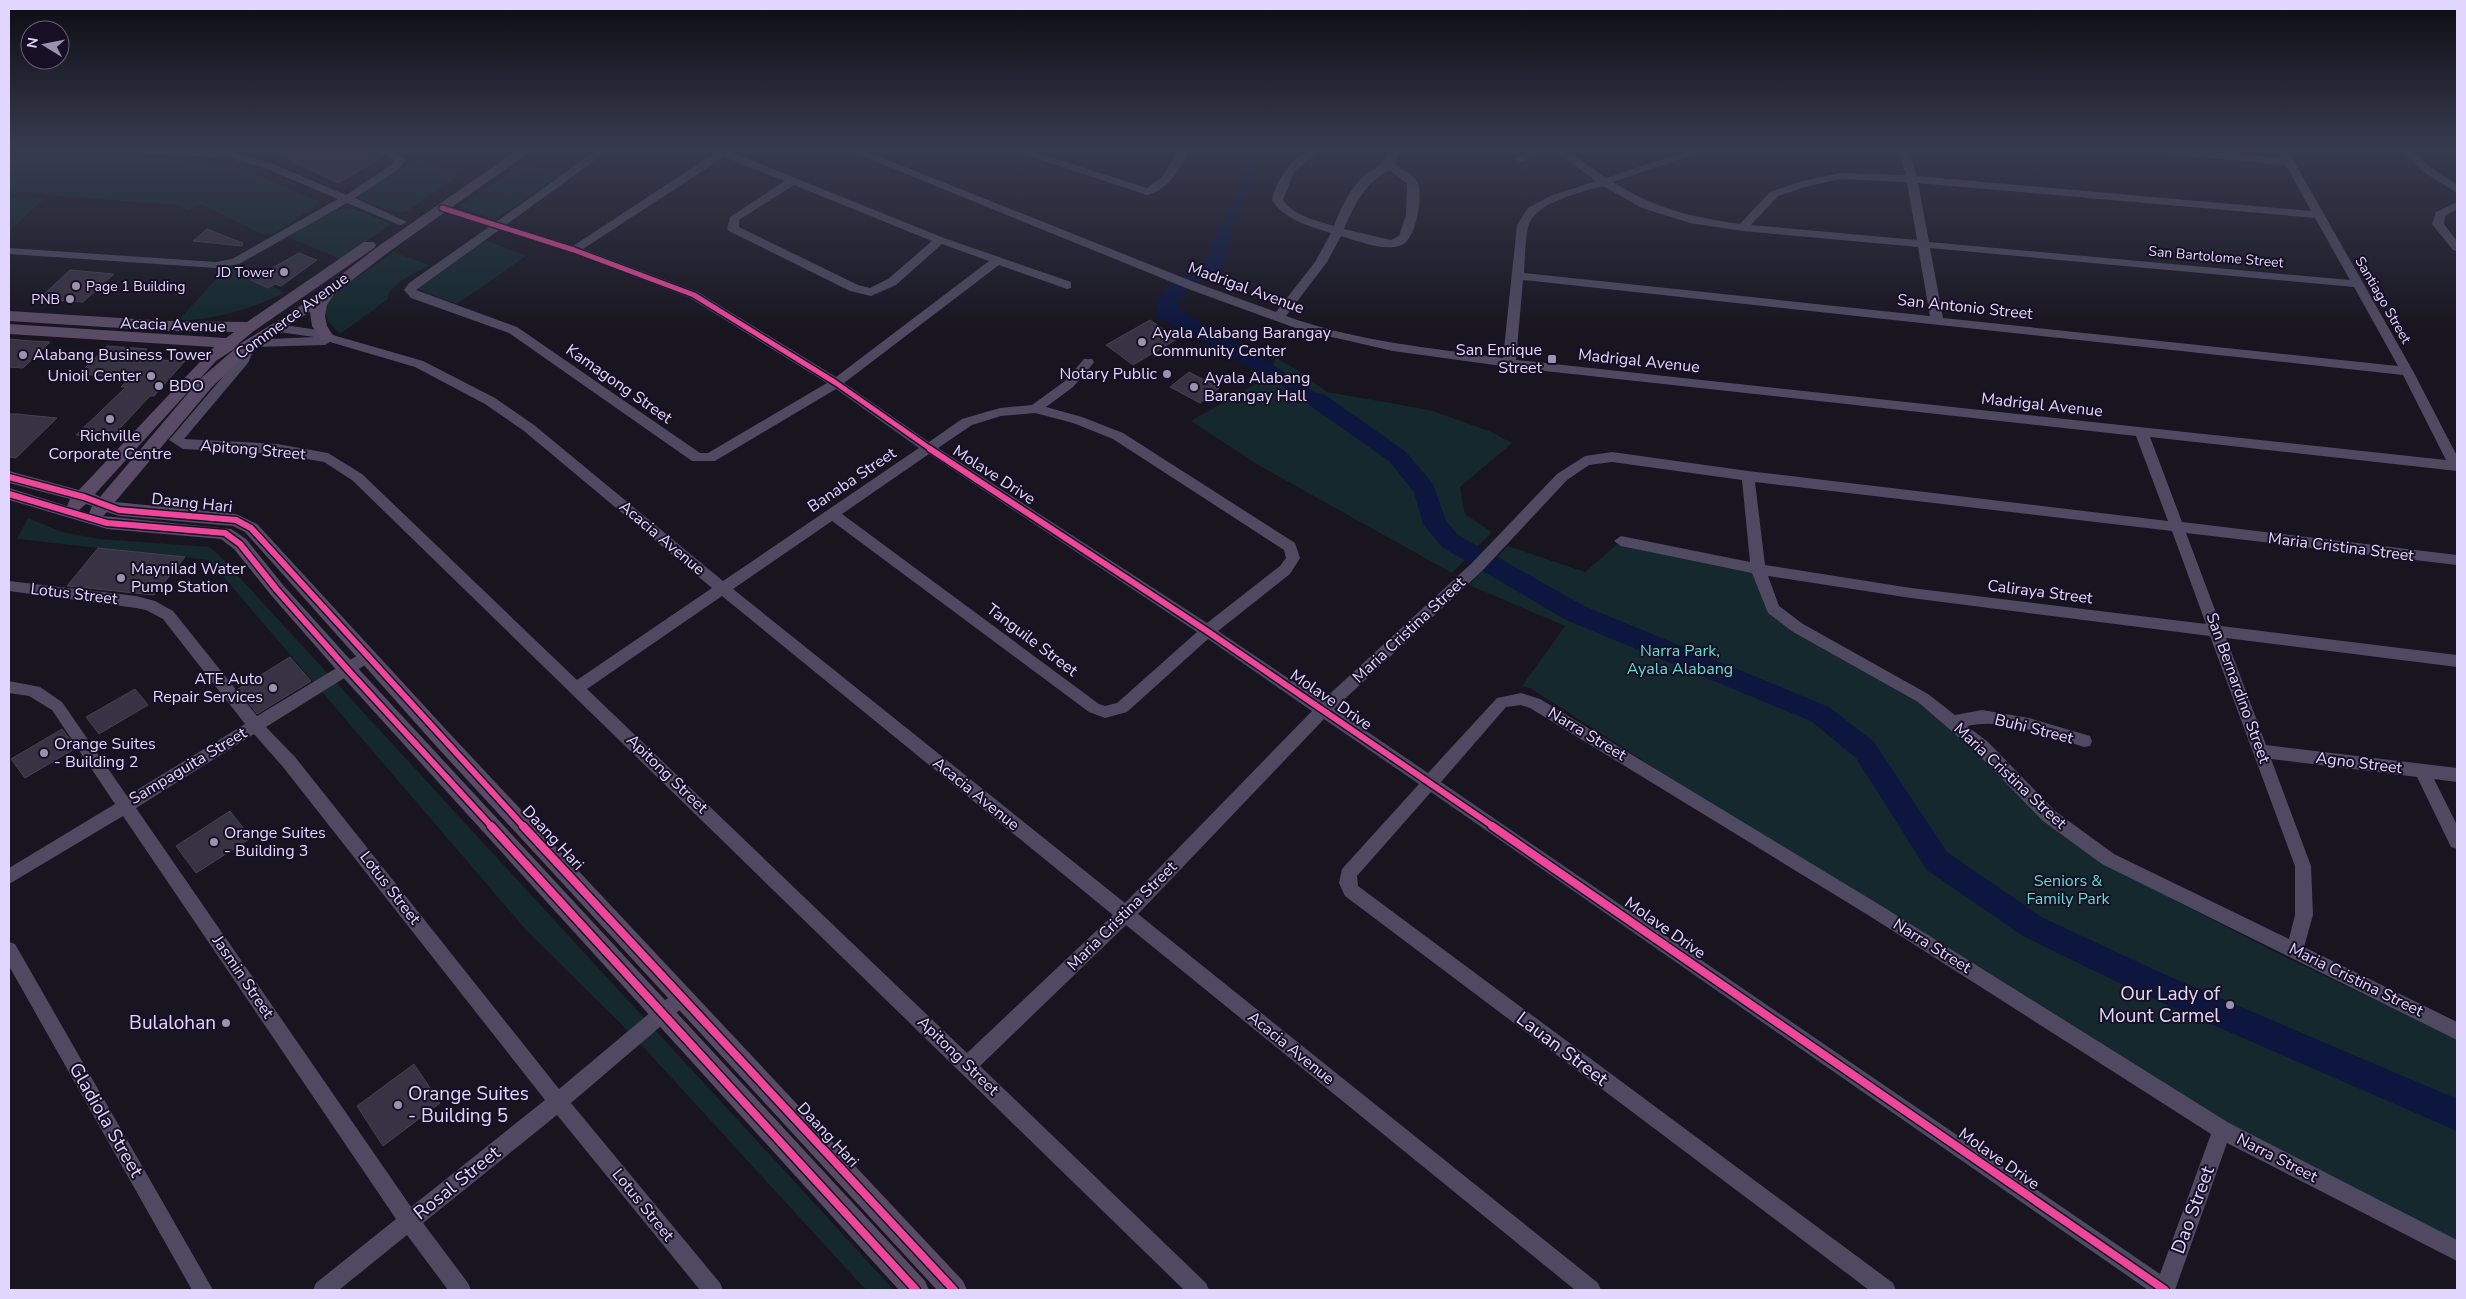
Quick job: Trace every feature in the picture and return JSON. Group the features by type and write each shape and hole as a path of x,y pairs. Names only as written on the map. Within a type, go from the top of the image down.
{"main road":[{"name":"Commerce Avenue","path":"89,519 105,504 206,383 250,335 420,210"},
{"name":"Commerce Avenue","path":"250,335 276,328 440,210"},
{"path":"330,290 322,300 317,316 319,328 331,339"},
{"name":"Acacia Avenue","path":"9,316 168,326 250,335"},
{"name":"Acacia Avenue","path":"9,329 154,340 228,343 250,335"},
{"name":"Commerce Avenue","path":"67,513 197,371 228,343"},
{"name":"Daang Hari","path":"9,477 84,496 120,510 236,520 251,528 682,998 954,1290"},
{"name":"Daang Hari","path":"9,494 89,519 225,533 240,544 277,590 347,669 916,1290"}],"street":[{"path":"9,251 224,265 235,262 270,244 329,210"},
{"path":"369,210 401,222"},
{"name":"Molave Drive","path":"447,210 574,250 694,295 836,383 930,449 1207,631 1430,783 2164,1290"},
{"name":"Kamagong Street","path":"520,210 410,290 415,295 513,330 697,458 710,458 836,383 998,260"},
{"path":"574,250 636,210"},
{"path":"749,210 734,219 733,229 854,288 871,292 892,282 940,240"},
{"path":"867,210 940,240 1067,286"},
{"name":"Madrigal Avenue","path":"1003,210 1195,287 1280,317 1330,334 1392,347 1509,363 2457,466"},
{"path":"1284,210 1338,231 1376,242 1392,244 1401,242 1408,232 1412,210"},
{"path":"1280,317 1326,255 1348,210"},
{"path":"1509,363 1523,225 1533,210"},
{"name":"San Bartolome Street","path":"1656,210 1686,219 1743,228 2357,284"},
{"path":"1743,228 1760,210"},
{"path":"1917,210 1937,320"},
{"path":"2257,210 2318,215"},
{"name":"Santiago Street","path":"2315,210 2407,371 2457,466"},
{"path":"2448,210 2440,214 2438,224 2457,248"},
{"path":"9,259 22,252"},
{"name":"San Antonio Street","path":"1519,276 2407,371"},
{"name":"Acacia Avenue","path":"276,328 312,333 419,364 490,401 529,428 724,590 1592,1290"},
{"name":"Acacia Avenue","path":"250,335 331,339"},
{"name":"Apitong Street","path":"250,335 244,360 176,440 183,445 278,449 328,458 357,477 1199,1290"},
{"path":"1035,410 1069,384 1088,362"},
{"name":"Banaba Street","path":"577,688 834,515 967,422 1000,412 1035,410 1077,420 1118,436 1290,547 1293,558 1285,570 1207,631"},
{"name":"San Bernardino Street","path":"2142,433 2303,866 2304,915 2295,949"},
{"name":"Maria Cristina Street","path":"968,1065 1125,915 1322,711 1477,567 1525,519 1562,476 1585,461 1612,457 1748,476 2457,560"},
{"name":"Maria Cristina Street","path":"1748,476 1758,569 1773,609 1798,628 1923,698 1982,747 2048,816 2108,859 2457,1030"},
{"name":"Tanguile Street","path":"834,515 1094,708 1105,712 1122,708 1207,631"},
{"name":"Caliraya Street","path":"1621,541 1758,569 1911,593 2457,661"},
{"name":"Lotus Street","path":"9,586 136,602 161,610 168,615 256,726 289,762 558,1102 713,1290"},
{"name":"Sampaguita Street","path":"9,877 368,656"},
{"name":"Jasmin Street","path":"9,687 24,687 36,690 57,706 409,1221 461,1290"},
{"name":"Narra Street","path":"1430,783 1502,702 1521,699 1536,703 1874,910 2222,1130 2457,1251"},
{"name":"Buhi Street","path":"1954,722 1982,716 2030,724 2084,741"},
{"name":"Agno Street","path":"2261,751 2457,775"},
{"path":"2422,770 2457,842"},
{"name":"Lauan Street","path":"1430,783 1348,874 1351,891 1886,1290"},
{"name":"Gladiola Street","path":"9,950 203,1290"},
{"name":"Rosal Street","path":"323,1290 558,1102 682,998"},
{"name":"Dao Street","path":"2164,1290 2222,1130"}],"green space":[{"path":"9,210 32,210 9,231"},
{"path":"212,210 311,210 275,233 263,235"},
{"path":"337,210 356,210 391,224 340,259 288,237 329,212"},
{"path":"386,210 409,210 401,212"},
{"path":"466,210 510,210 495,220"},
{"path":"485,240 526,256 457,304 417,289"},
{"path":"393,252 430,265 398,283 392,288 388,299 340,334 328,321 324,306 333,294"},
{"path":"239,264 284,293 232,313 178,321 226,268"},
{"path":"1276,358 1297,370 1327,392 1430,410 1489,431 1512,443 1460,487 1465,514 1492,532 1452,573 1260,466 1191,421 1268,377"},
{"path":"28,518 62,532 100,539 209,547 218,554 894,1290 866,1290 637,1040 526,930 209,560 17,539"},
{"name":"Narra Park, Ayala Alabang","path":"1621,541 1758,570 1773,610 1791,631 1920,703 1953,728 2104,864 2281,955 2457,1039 2457,1245 2229,1128 1742,824 1530,688 1522,686 1565,626 1469,585 1508,546 1585,572"}],"water":[{"path":"1229,210 1238,210 1222,244 1218,264 1195,281 1189,276 1203,268"},
{"path":"1169,289 1182,295 1177,305 1179,310 1269,362 1351,416 1339,422 1262,373 1159,318 1157,301"}],"building":[{"path":"207,229 243,243 242,246 193,241"},
{"name":"JD Tower","path":"299,253 317,260 281,286 275,284 268,288 251,280"},
{"name":"Page 1 Building","path":"70,270 114,274 83,302 39,299"},
{"name":"Ayala Alabang Barangay Community Center","path":"1150,320 1177,339 1133,365 1106,345"},
{"name":"Alabang Business Tower","path":"9,339 50,342 23,368 9,367"},
{"path":"107,346 147,349 138,359 185,361 154,396 150,396 110,439 76,435 126,387 121,387 130,378 79,374"},
{"name":"Ayala Alabang Barangay Hall","path":"1189,372 1219,388 1200,403 1170,387"},
{"path":"9,414 57,418 16,458 9,457"},
{"name":"Maynilad Water Pump Station","path":"98,548 185,557 154,595 67,586"},
{"name":"ATE Auto Repair Services","path":"290,657 311,681 257,714 238,689"},
{"path":"135,689 148,705 99,734 86,717"},
{"name":"Orange Suites - Building 2","path":"62,729 76,748 25,778 11,759"},
{"name":"Orange Suites - Building 3","path":"230,811 251,838 196,873 176,846"},
{"name":"Orange Suites - Building 5","path":"414,1064 440,1103 383,1146 357,1106"}],"waterway":[{"path":"1178,316 1166,304 1179,286 1212,269 1224,236"},
{"path":"1317,400 1397,456 1425,490 1435,524 1450,541 1575,613 1820,714 1865,750 1937,861 2033,927 2155,985 2457,1115"}],"cycle path":[{"path":"447,210 574,250 694,295 836,383 930,449 1207,631 1430,783 2165,1290"},
{"path":"9,477 84,497 119,510 236,520 251,528 444,741 954,1290"},
{"path":"9,494 107,523 225,533 240,544 277,590 347,669 916,1290"}],"place":[{"name":"JD Tower","path":"284,272"},
{"name":"Page 1 Building","path":"76,286"},
{"name":"PNB","path":"70,299"},
{"name":"Ayala Alabang Barangay Community Center","path":"1142,342"},
{"name":"Alabang Business Tower","path":"23,355"},
{"name":"San Enrique Street","path":"1552,359"},
{"name":"Notary Public","path":"1167,374"},
{"name":"Unioil Center","path":"151,376"},
{"name":"BDO","path":"159,386"},
{"name":"Ayala Alabang Barangay Hall","path":"1194,387"},
{"name":"Richville Corporate Centre","path":"110,419"},
{"name":"Maynilad Water Pump Station","path":"121,578"},
{"name":"ATE Auto Repair Services","path":"273,688"},
{"name":"Orange Suites - Building 2","path":"44,753"},
{"name":"Orange Suites - Building 3","path":"214,842"},
{"name":"Our Lady of Mount Carmel","path":"2230,1005"},
{"name":"Bulalohan","path":"226,1023"},
{"name":"Orange Suites - Building 5","path":"398,1105"}],"park label":[{"name":"Seniors & Family Park","path":"2068,890"}]}
